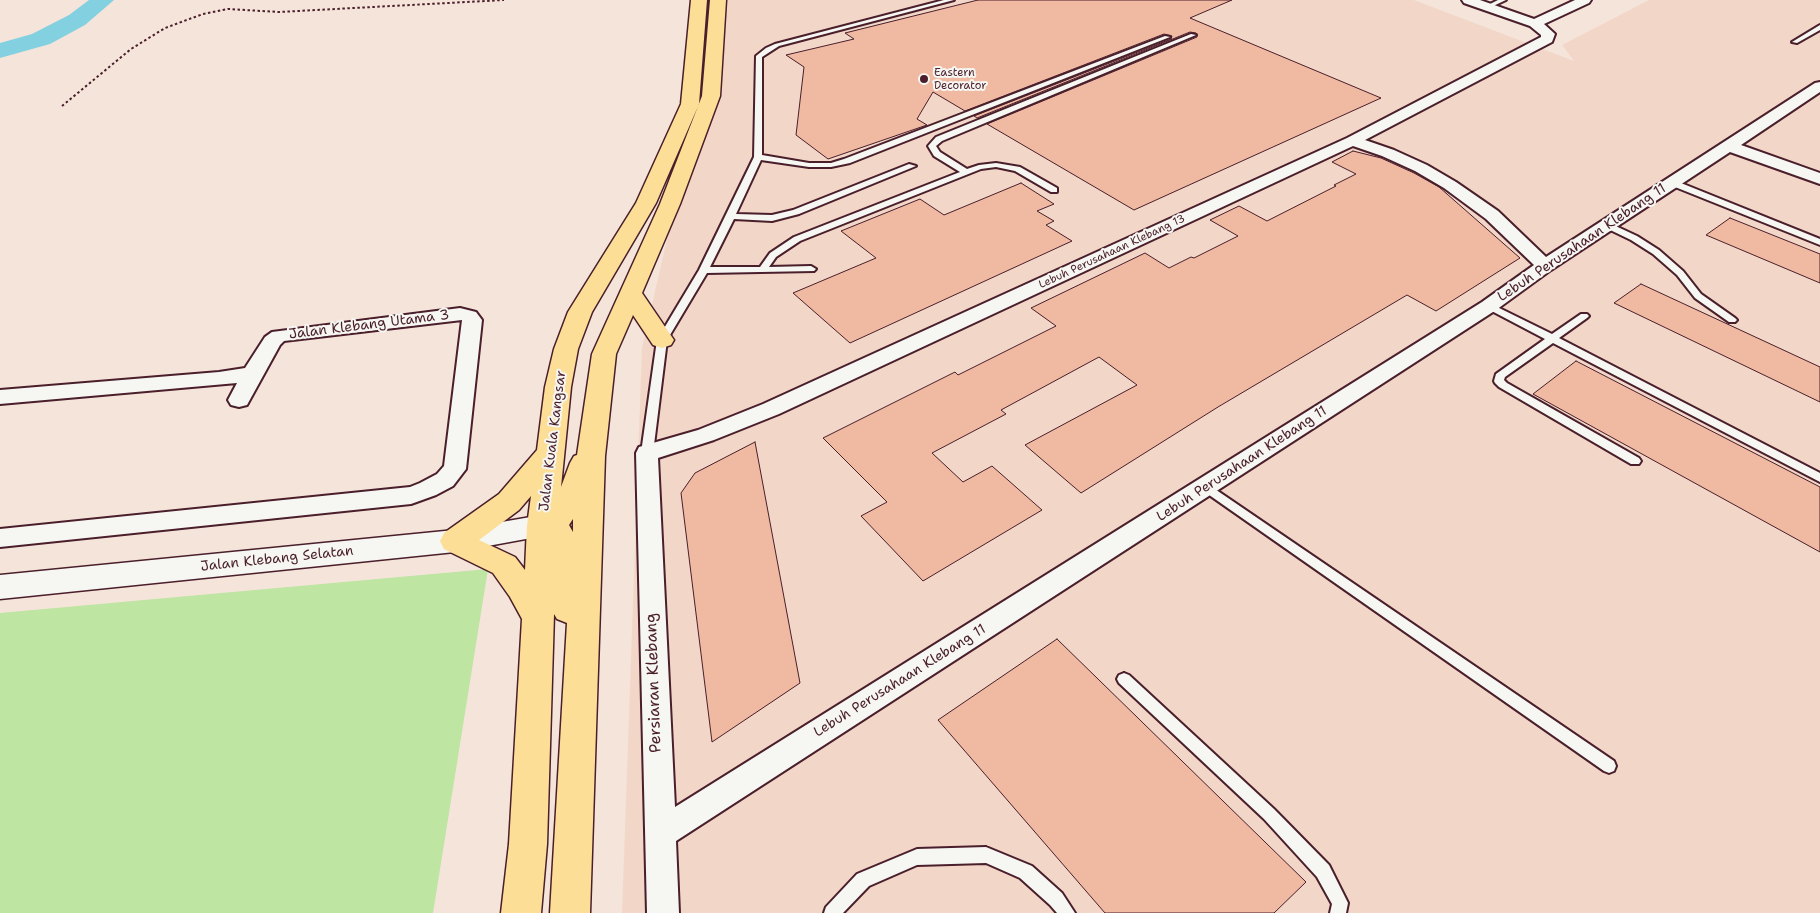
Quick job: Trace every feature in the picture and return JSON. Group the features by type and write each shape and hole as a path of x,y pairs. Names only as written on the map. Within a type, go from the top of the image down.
{"highway":[{"name":"Jalan Kuala Kangsar","path":"521,913 528,844 538,618 548,525 550,453 558,387 566,349 580,312 646,203 690,104 699,0"},
{"path":"570,913 593,438 604,354 670,204 711,96 718,0"},
{"path":"631,294 662,340"},
{"path":"576,767 564,740 569,588 562,540 548,525 568,505 593,438"},
{"path":"455,541 484,522 509,502 532,477 550,453"},
{"path":"455,541 504,565 521,588 538,618"}],"street":[{"path":"1468,0 1535,23 1585,0"},
{"name":"Lebuh Perusahaan Klebang 13","path":"647,453 740,423 1352,141 1542,43 1547,39 1548,34 1535,23"},
{"name":"Lebuh Perusahaan Klebang 11","path":"660,834 1489,306 1545,266 1820,86"},
{"path":"1352,141 1405,161 1450,185 1492,215 1545,266"},
{"path":"1730,146 1820,179"},
{"name":"Jalan Klebang Utama 3","path":"0,538 411,495 428,489 445,480 455,469 472,320 469,316 460,314 279,336 272,341 252,374"},
{"path":"0,397 219,379 252,374"},
{"path":"239,400 252,374"},
{"name":"Persiaran Klebang","path":"647,453 663,913"},
{"name":"Jalan Klebang Selatan","path":"0,587 455,541 548,525"}],"lane":[{"path":"647,453 662,340 704,270 758,157 759,56 768,49 789,42 951,0"},
{"path":"1487,6 1503,0"},
{"path":"1795,42 1820,27"},
{"path":"965,171 937,154 932,146 939,139 1193,35"},
{"path":"758,157 809,165 831,165 847,161 1167,37"},
{"path":"763,270 773,255 797,239 979,167 996,165 1017,169 1054,190"},
{"path":"731,216 772,218 796,212 912,166"},
{"path":"1673,183 1820,242"},
{"path":"1608,225 1656,252 1680,273 1698,296 1732,320"},
{"path":"704,270 811,269"},
{"path":"1489,306 1820,478"},
{"path":"1584,316 1500,376 1499,381 1635,461"},
{"path":"1206,487 1609,766"},
{"path":"1124,679 1269,814 1322,871 1340,903 1338,913"},
{"path":"832,913 863,880 917,857 986,855 1026,872 1056,899 1067,913"}],"path":[{"path":"62,106 131,49 165,28 203,14 228,10 279,12 504,0"}],"shaded area":[{"path":"722,0 1414,0 1574,61 1562,45 1649,0 1820,0 1820,913 622,913 642,348"}],"green space":[{"path":"488,569 433,913 0,913 0,613"}],"building":[{"path":"978,0 1232,0 1190,18 1381,98 1134,210 987,124 1197,37 1196,33 1190,32 977,118 974,116 1171,39 1172,36 1164,34 965,111 933,92 917,119 927,125 828,159 796,135 804,67 786,55 854,39 845,33"},
{"path":"1353,151 1381,158 1439,187 1520,258 1436,311 1407,295 1218,407 1081,493 1025,445 1137,385 1099,357 1001,410 1006,414 932,453 963,482 992,466 1042,510 923,581 861,516 887,502 823,438 955,372 958,375 1056,326 1031,308 1145,253 1169,268 1238,236 1210,220 1239,206 1267,221 1336,186 1334,185 1356,174 1332,162"},
{"path":"1021,183 1054,204 1037,211 1054,221 1046,225 1072,241 850,343 793,293 876,258 841,231 920,199 944,215"},
{"path":"1730,218 1820,254 1820,283 1706,235"},
{"path":"1641,284 1820,367 1820,402 1614,303"},
{"path":"1576,361 1820,487 1820,552 1533,394"},
{"path":"755,442 800,683 712,742 681,493 695,473"},
{"path":"1057,639 1306,882 1274,913 1105,913 938,720"}],"waterway":[{"path":"0,51 41,39 77,20 103,0"}],"place":[{"name":"Eastern Decorator","path":"924,79"}]}
